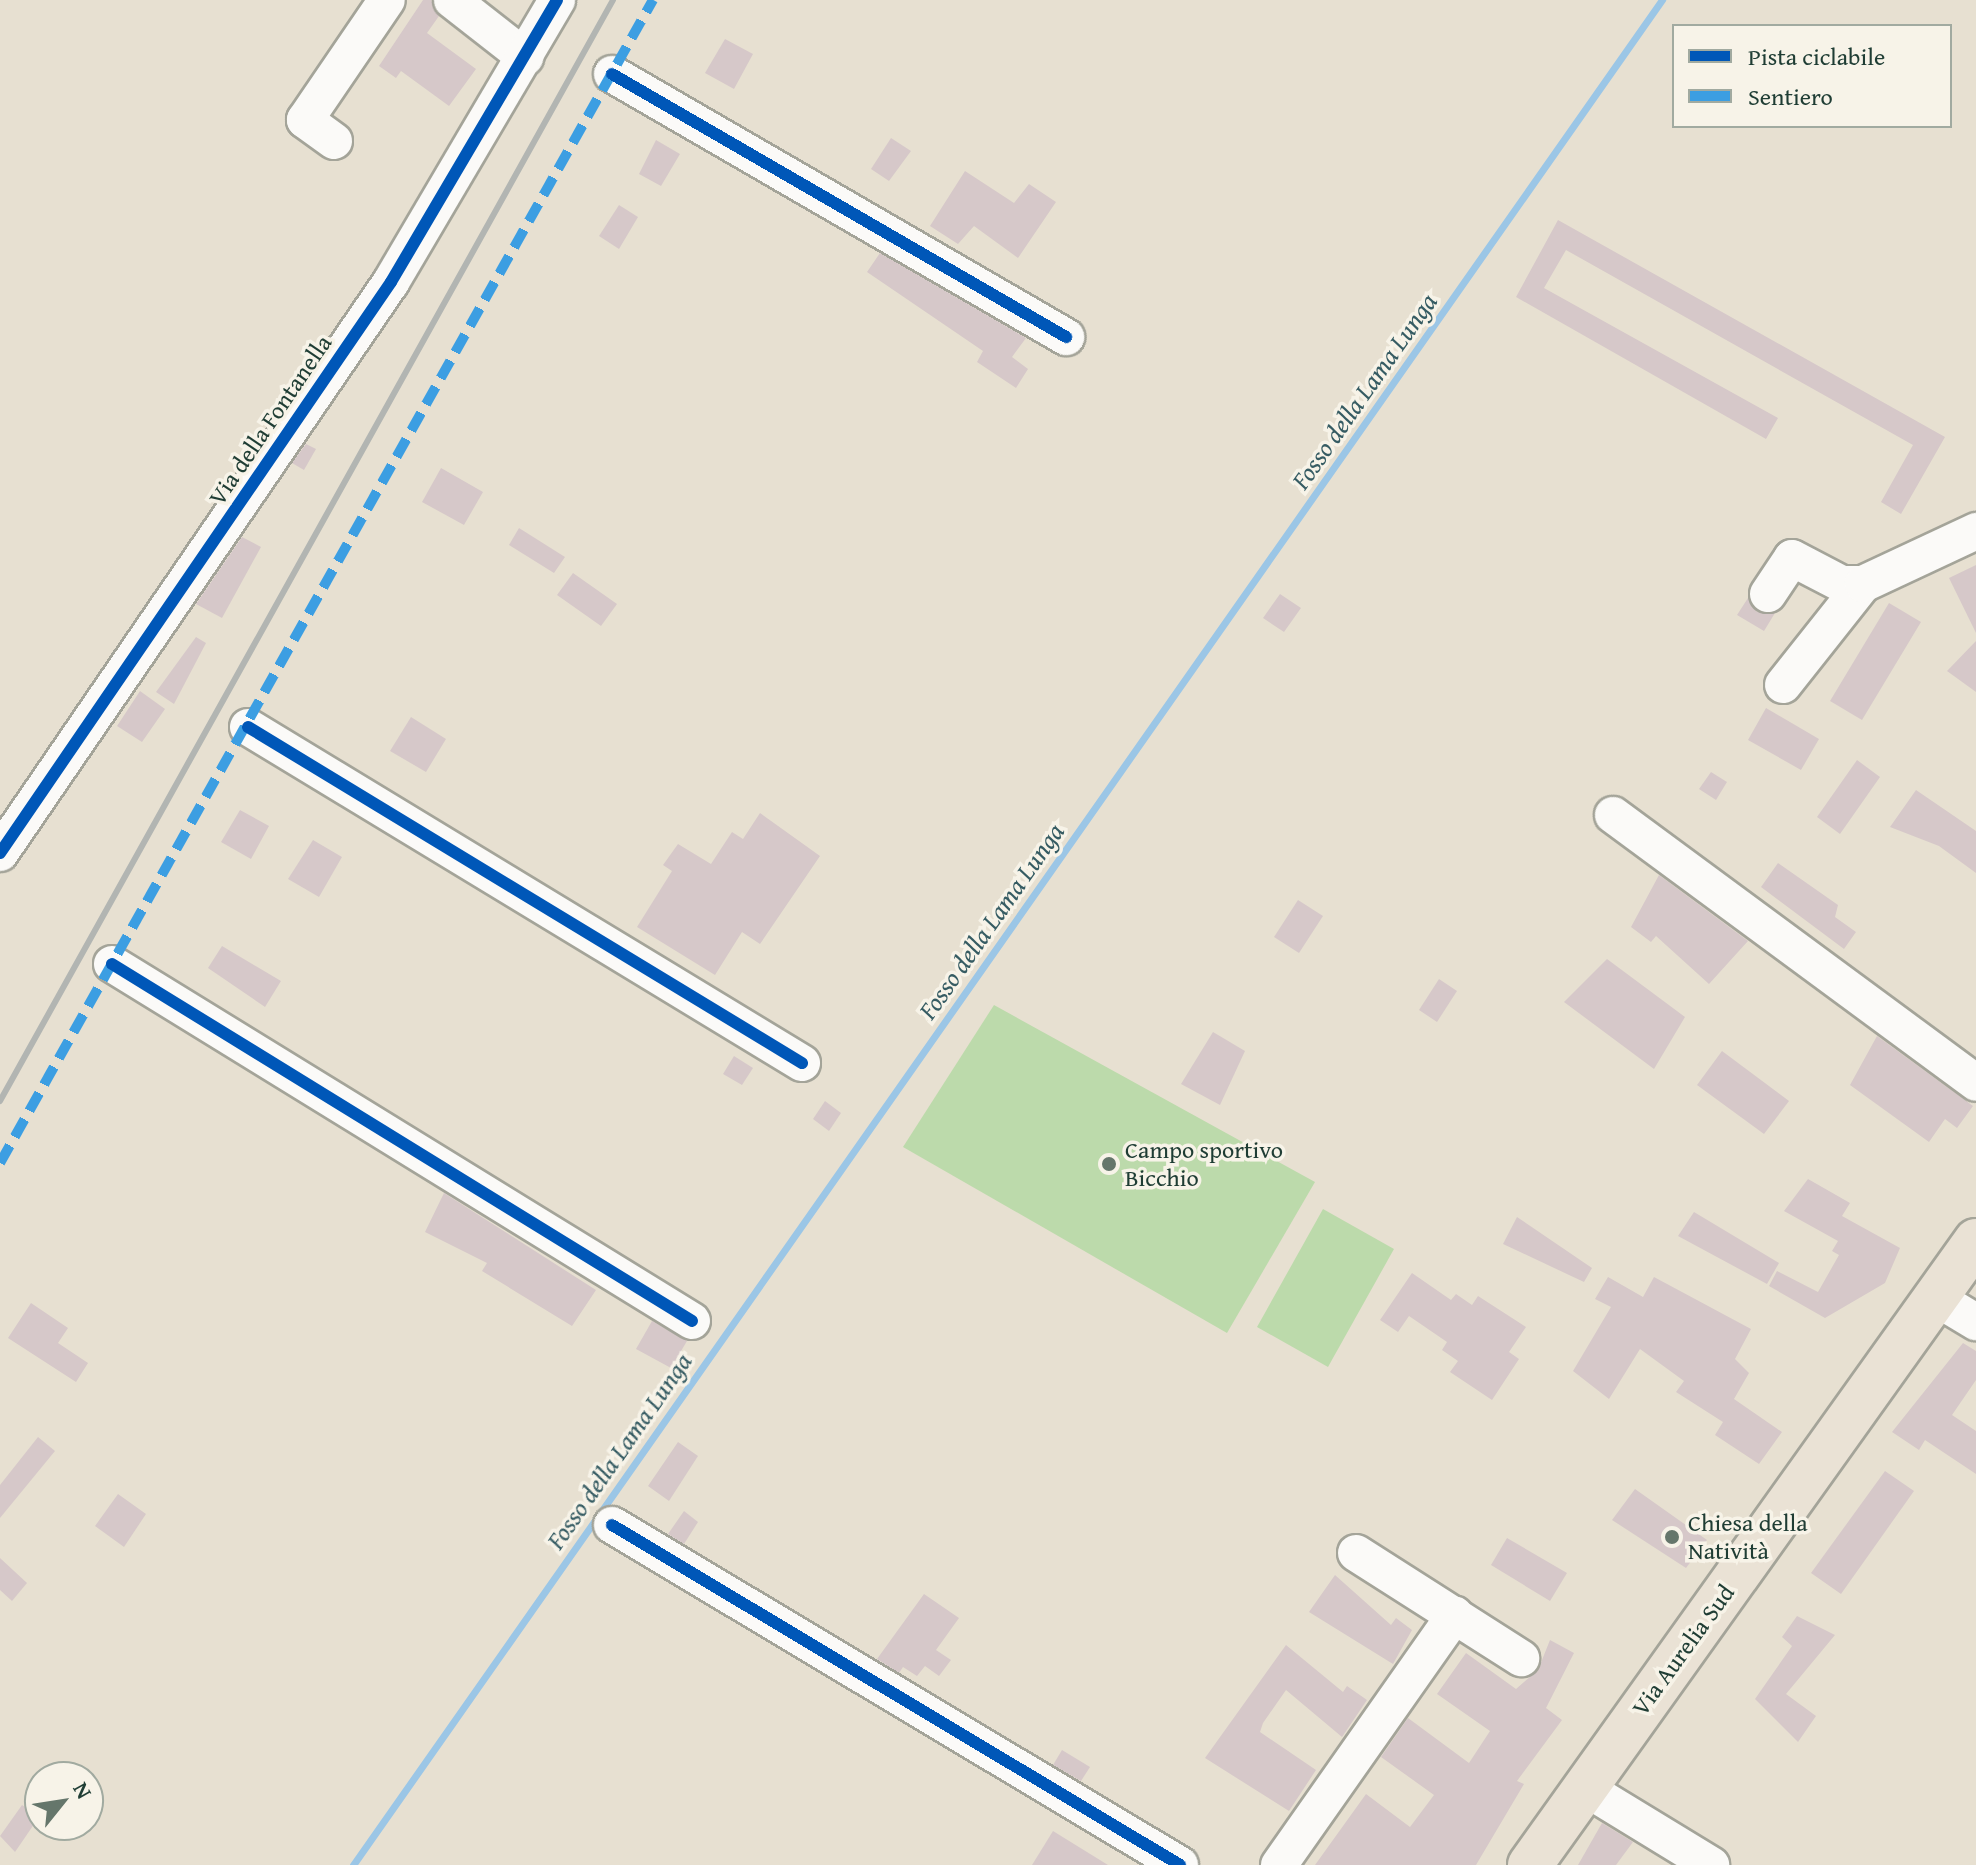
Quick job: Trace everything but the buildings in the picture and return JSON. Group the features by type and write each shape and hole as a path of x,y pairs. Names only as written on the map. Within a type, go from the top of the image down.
{"main road":[{"name":"Via Aurelia Sud","path":"1530,1865 1976,1241"}],"street":[{"path":"334,141 305,120 387,0"},
{"path":"452,0 525,57"},
{"name":"Via della Fontanella","path":"0,853 391,282 557,0"},
{"path":"612,74 1066,337"},
{"path":"1768,594 1792,558 1842,584 1863,584 1976,531"},
{"path":"1783,685 1863,584"},
{"path":"248,727 802,1063"},
{"path":"1613,815 1976,1083"},
{"path":"112,964 692,1321"},
{"path":"1936,1298 1976,1322"},
{"path":"612,1525 1180,1865"},
{"path":"1356,1553 1521,1658"},
{"path":"1279,1865 1455,1615"},
{"path":"1585,1788 1711,1865"}],"green space":[{"name":"Campo sportivo Bicchio","path":"994,1005 1315,1182 1227,1333 903,1147"},
{"path":"1323,1209 1394,1249 1328,1367 1257,1327"}],"waterway":[{"name":"Fosso della Lama Lunga","path":"353,1865 1662,0"}],"railway":[{"path":"0,1101 613,0"}],"marked path":[{"path":"0,1163 653,0"}],"cycle path":[{"path":"0,853 391,282 557,0"},
{"path":"612,74 1066,337"},
{"path":"248,727 802,1063"},
{"path":"112,964 692,1321"},
{"path":"612,1525 1180,1865"}],"place":[{"name":"Campo sportivo Bicchio","path":"1109,1164"},
{"name":"Chiesa della Natività","path":"1672,1537"}]}
